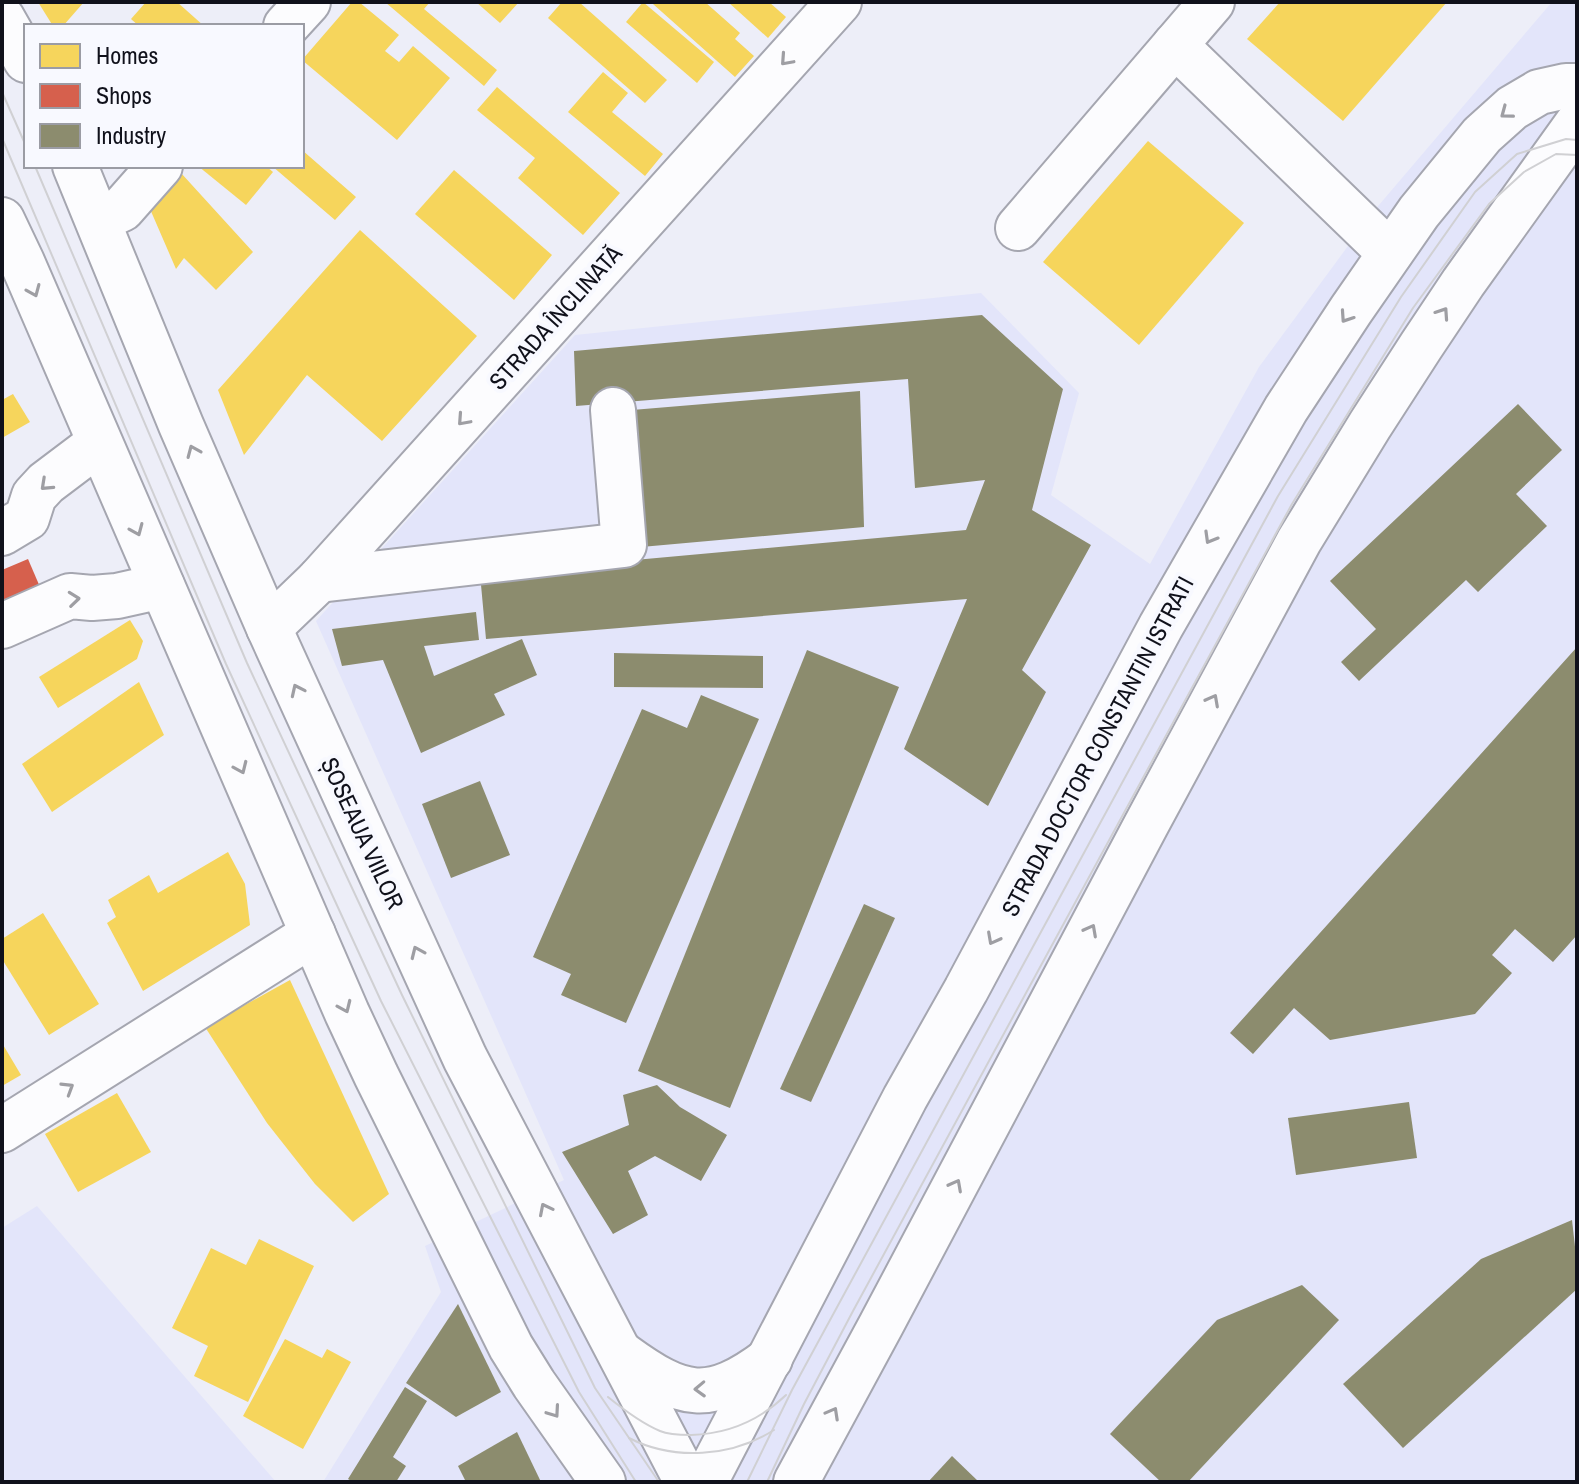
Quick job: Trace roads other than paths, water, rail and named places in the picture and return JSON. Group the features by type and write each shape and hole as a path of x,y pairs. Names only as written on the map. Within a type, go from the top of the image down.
{"main road":[{"path":"288,24 308,2"},
{"name":"STRADA ÎNCLINATĂ","path":"278,620 319,580 839,2"},
{"path":"1018,228 1212,2"},
{"path":"2,18 24,56"},
{"path":"1175,45 1390,253"},
{"name":"STRADA DOCTOR CONSTANTIN ISTRATI","path":"705,1482 905,1098 1174,602 1286,409 1419,212 1495,121 1539,92 1577,86"},
{"path":"796,1482 1299,541 1421,346 1577,124"},
{"name":"ȘOSEAUA VIILOR","path":"76,168 181,425 278,620 465,1058 687,1482"},
{"path":"98,220 122,209 158,168"},
{"path":"2,220 376,1075 511,1347 603,1482"},
{"path":"319,580 624,545 613,410"},
{"path":"2,533 27,518 34,496 46,483 99,443"},
{"path":"2,626 70,596 117,596 162,586"},
{"path":"2,1130 313,934"},
{"path":"621,1354 662,1381 690,1391 706,1391 738,1381 770,1359"}],"tram line":[{"path":"2,92 24,142"},
{"path":"2,138 226,664 381,1001 579,1392 636,1482"},
{"path":"747,1482 792,1390 1278,496 1401,297 1475,192 1517,154 1566,139 1577,140"},
{"path":"767,1482 853,1311 1292,504 1413,308 1489,204 1524,172 1556,154 1577,155"},
{"path":"36,168 247,663 402,995 595,1388 659,1482"},
{"path":"608,1397 660,1431 691,1435 717,1432 742,1424 765,1412 786,1395"},
{"path":"629,1438 665,1450 702,1453 740,1446 774,1430"}]}
